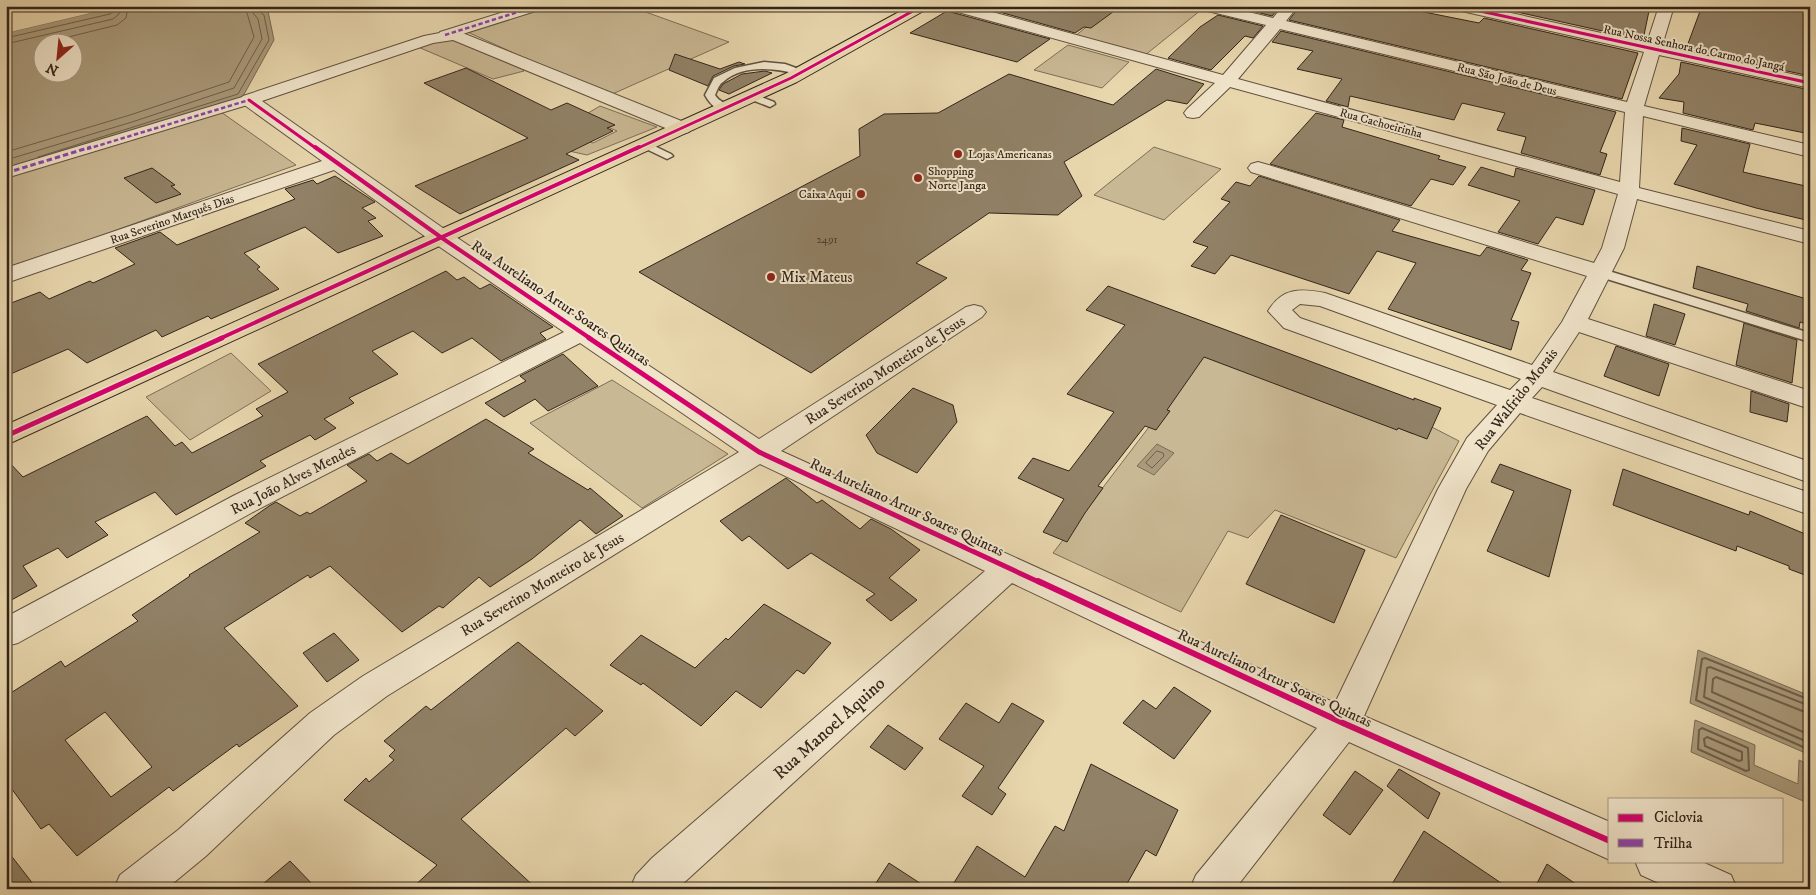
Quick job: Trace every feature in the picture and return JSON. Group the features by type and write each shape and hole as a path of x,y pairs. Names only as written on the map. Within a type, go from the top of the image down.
{"main road":[{"path":"6,436 752,96 802,72 922,6"}],"street":[{"path":"6,173 249,100 537,6"},
{"name":"Rua Cachoeirinha","path":"952,6 1629,191 1810,238"},
{"name":"Rua São João de Deus","path":"1204,6 1810,151"},
{"path":"1193,113 1226,82 1291,6"},
{"name":"Rua Walfrido Morais","path":"1210,889 1342,723 1452,489 1477,446 1538,375 1574,322 1612,248 1629,191 1634,109 1667,6"},
{"name":"Rua Nossa Senhora do Carmo do Jangá","path":"1468,7 1810,83"},
{"path":"445,35 465,38 682,128"},
{"name":"Rua Aureliano Artur Soares Quintas","path":"249,100 442,238 759,452 1342,723 1608,840"},
{"name":"Rua Severino Marquês Dias","path":"6,276 337,162"},
{"path":"1258,168 1599,272"},
{"path":"1810,473 1584,394 1538,375 1325,300 1296,297 1288,300 1280,310 1292,323 1315,332 1810,504"},
{"name":"Rua Severino Monteiro de Jesus","path":"134,889 192,843 322,724 375,686 759,452 974,312"},
{"path":"1574,322 1810,400"},
{"name":"Rua João Alves Mendes","path":"6,633 243,504 582,332"},
{"name":"Rua Manoel Aquino","path":"650,889 1009,568"},
{"path":"1657,862 1717,889"}],"lane":[{"path":"725,108 715,103 710,95 718,80 739,70 764,65 785,67 802,72"},
{"path":"752,96 770,104"},
{"path":"646,145 666,156"},
{"path":"1599,272 1810,338"}],"shaded area":[{"path":"534,6 629,6 729,42 608,96 461,29"},
{"path":"1112,6 1184,6 1201,10 1144,56 1074,37"},
{"path":"451,36 518,64 524,71 493,79 418,47"},
{"path":"1068,45 1129,62 1102,88 1034,70"},
{"path":"600,106 657,127 587,155 569,151 549,126 593,143 617,131 583,116"},
{"path":"221,112 296,165 6,270 6,175"},
{"path":"1154,147 1221,169 1164,220 1094,195"},
{"path":"1204,347 1413,434 1422,422 1459,441 1396,558 1275,510 1248,538 1228,531 1181,612 1053,553 1149,427"},
{"path":"231,353 271,391 190,440 146,397"},
{"path":"612,380 728,454 642,508 530,423"}],"water":[{"path":"120,6 260,6 268,11 274,40 242,98 6,172 6,33"},
{"path":"1157,444 1174,453 1154,475 1137,466"},
{"path":"1698,650 1810,696 1810,755 1690,703"},
{"path":"1695,720 1755,745 1754,765 1798,784 1799,760 1810,765 1810,804 1691,752"}],"pier":[{"path":"108,6 120,6 6,33 6,31"}],"building":[{"path":"978,6 1121,6 1091,28 1084,27 1075,33"},
{"path":"1233,6 1280,6 1272,16"},
{"path":"1300,6 1378,6 1396,10 1397,8 1404,8 1479,23 1484,18 1638,53 1622,99 1289,20"},
{"path":"1500,6 1650,6 1643,40 1499,8"},
{"path":"1702,6 1743,6 1789,11 1791,6 1810,6 1810,76 1686,49"},
{"path":"947,11 1050,39 1017,62 910,33"},
{"path":"1218,15 1263,26 1253,38 1245,36 1211,70 1168,58 1200,27"},
{"path":"1281,31 1616,112 1600,152 1607,154 1600,175 1521,153 1526,137 1497,130 1505,113 1462,103 1454,120 1350,96 1348,107 1326,101 1342,79 1297,69 1313,51 1272,42"},
{"path":"675,54 720,69 739,62 745,64 734,66 713,76 708,86 669,70"},
{"path":"1681,62 1810,90 1810,134 1755,123 1753,130 1683,113 1684,102 1659,98 1679,74"},
{"path":"466,68 551,110 567,103 615,125 607,128 613,131 566,154 579,160 460,214 415,186 528,138 424,83"},
{"path":"1156,69 1204,84 1187,104 1167,100 1064,162 1082,196 1058,215 989,213 916,263 947,278 811,373 639,272 860,156 859,129 884,114 938,113 1009,74 1113,105"},
{"path":"765,71 772,73 729,94 719,90 723,84 742,74"},
{"path":"1316,113 1344,120 1342,127 1440,156 1438,159 1466,167 1453,185 1431,179 1411,206 1270,164"},
{"path":"1682,128 1750,144 1743,172 1810,187 1810,221 1756,208 1674,184 1697,145 1681,141"},
{"path":"1481,167 1514,177 1516,168 1595,190 1583,225 1556,217 1538,244 1498,232 1520,201 1468,185"},
{"path":"152,168 175,185 171,186 181,194 156,203 124,178"},
{"path":"335,176 375,202 362,208 376,218 368,221 383,236 338,253 305,227 244,253 260,267 257,269 279,289 211,319 208,316 162,337 156,330 87,363 68,349 6,376 6,305 40,292 49,299 90,281 93,283 135,264 115,248 160,232 177,245 295,199 285,189 313,180 317,184"},
{"path":"1259,176 1400,220 1392,231 1480,256 1487,247 1528,260 1521,270 1531,273 1511,320 1519,322 1511,350 1388,309 1416,263 1377,251 1349,294 1231,255 1215,274 1191,266 1208,247 1193,242 1230,202 1221,199 1236,182 1250,186"},
{"path":"1697,266 1810,300 1810,325 1800,322 1799,328 1746,311 1748,304 1693,288"},
{"path":"446,271 457,280 464,277 480,289 490,284 553,327 540,333 546,339 501,361 472,338 442,353 413,331 372,351 398,374 349,398 354,403 324,419 336,428 315,440 310,435 260,461 266,466 176,515 155,492 95,522 108,535 67,558 58,548 23,566 37,586 6,603 6,459 23,477 147,416 175,446 182,442 192,453 263,416 256,409 288,392 258,364"},
{"path":"1108,286 1414,400 1414,398 1441,408 1427,439 1398,428 1397,430 1204,357 1167,410 1170,411 1156,430 1145,426 1098,486 1103,488 1067,542 1043,532 1064,499 1018,478 1033,458 1069,471 1114,412 1067,394 1125,325 1086,310"},
{"path":"1654,304 1685,314 1675,345 1646,336"},
{"path":"1744,323 1797,340 1792,383 1736,365"},
{"path":"1616,346 1669,364 1659,396 1604,376"},
{"path":"563,354 598,386 548,411 535,399 504,417 485,403 526,381 520,376"},
{"path":"913,388 953,405 957,422 917,473 877,453 866,435"},
{"path":"1751,391 1789,404 1787,422 1750,412"},
{"path":"486,419 534,449 528,453 588,490 590,488 623,516 596,534 580,520 532,559 490,587 479,577 443,608 439,606 402,632 330,566 310,578 308,575 224,628 298,706 239,747 237,744 173,791 169,787 77,856 49,824 41,829 6,781 6,696 61,661 65,667 138,621 132,615 189,575 260,532 245,523 269,506 276,502 300,516 307,512 310,514 367,481 347,465 369,454 377,461 391,453 408,464","holes":["105,712 152,767 111,797 65,740"]},
{"path":"1500,464 1571,490 1549,577 1487,551 1514,491 1491,482"},
{"path":"1623,469 1749,515 1750,511 1810,536 1810,577 1789,569 1789,566 1737,546 1736,551 1613,505"},
{"path":"786,478 817,503 822,500 860,529 871,519 891,529 920,550 889,578 917,600 891,621 866,600 875,594 811,553 788,569 749,536 742,541 720,521"},
{"path":"1281,515 1365,550 1334,623 1246,584"},
{"path":"764,604 831,643 804,674 797,670 761,708 736,691 701,726 643,683 641,685 610,665 641,635 695,668 726,638 728,640"},
{"path":"334,633 359,660 327,682 303,653"},
{"path":"518,642 603,711 575,736 566,728 461,819 537,889 411,889 437,865 344,800 366,778 369,782 394,760 389,756 395,750 384,741 426,706 431,710"},
{"path":"1174,687 1211,711 1174,759 1123,723 1143,700 1156,709"},
{"path":"966,703 999,723 1012,703 1044,721 998,788 1006,794 992,815 962,796 984,766 939,739"},
{"path":"888,725 923,748 905,770 870,747"},
{"path":"1091,764 1178,810 1156,856 1146,850 1124,889 950,889 977,846 1025,877 1055,826 1064,831"},
{"path":"1399,769 1440,793 1428,819 1387,786"},
{"path":"1355,771 1383,790 1350,835 1323,815"},
{"path":"1424,831 1510,889 1389,889"},
{"path":"6,849 37,889 6,889"},
{"path":"290,861 317,889 257,889"},
{"path":"889,863 929,889 872,889"},
{"path":"1547,864 1583,889 1534,889"}],"marked path":[{"path":"445,35 537,6"},
{"path":"6,173 249,100"}],"cycle path":[{"path":"6,436 791,78 922,6"},
{"path":"1457,6 1810,83"},
{"path":"249,100 442,238 759,452 1343,723 1608,840"}],"place":[{"name":"Lojas Americanas","path":"958,154"},
{"name":"Shopping Norte Janga","path":"918,178"},
{"name":"Caixa Aqui","path":"861,194"},
{"name":"Mix Mateus","path":"771,277"}]}
